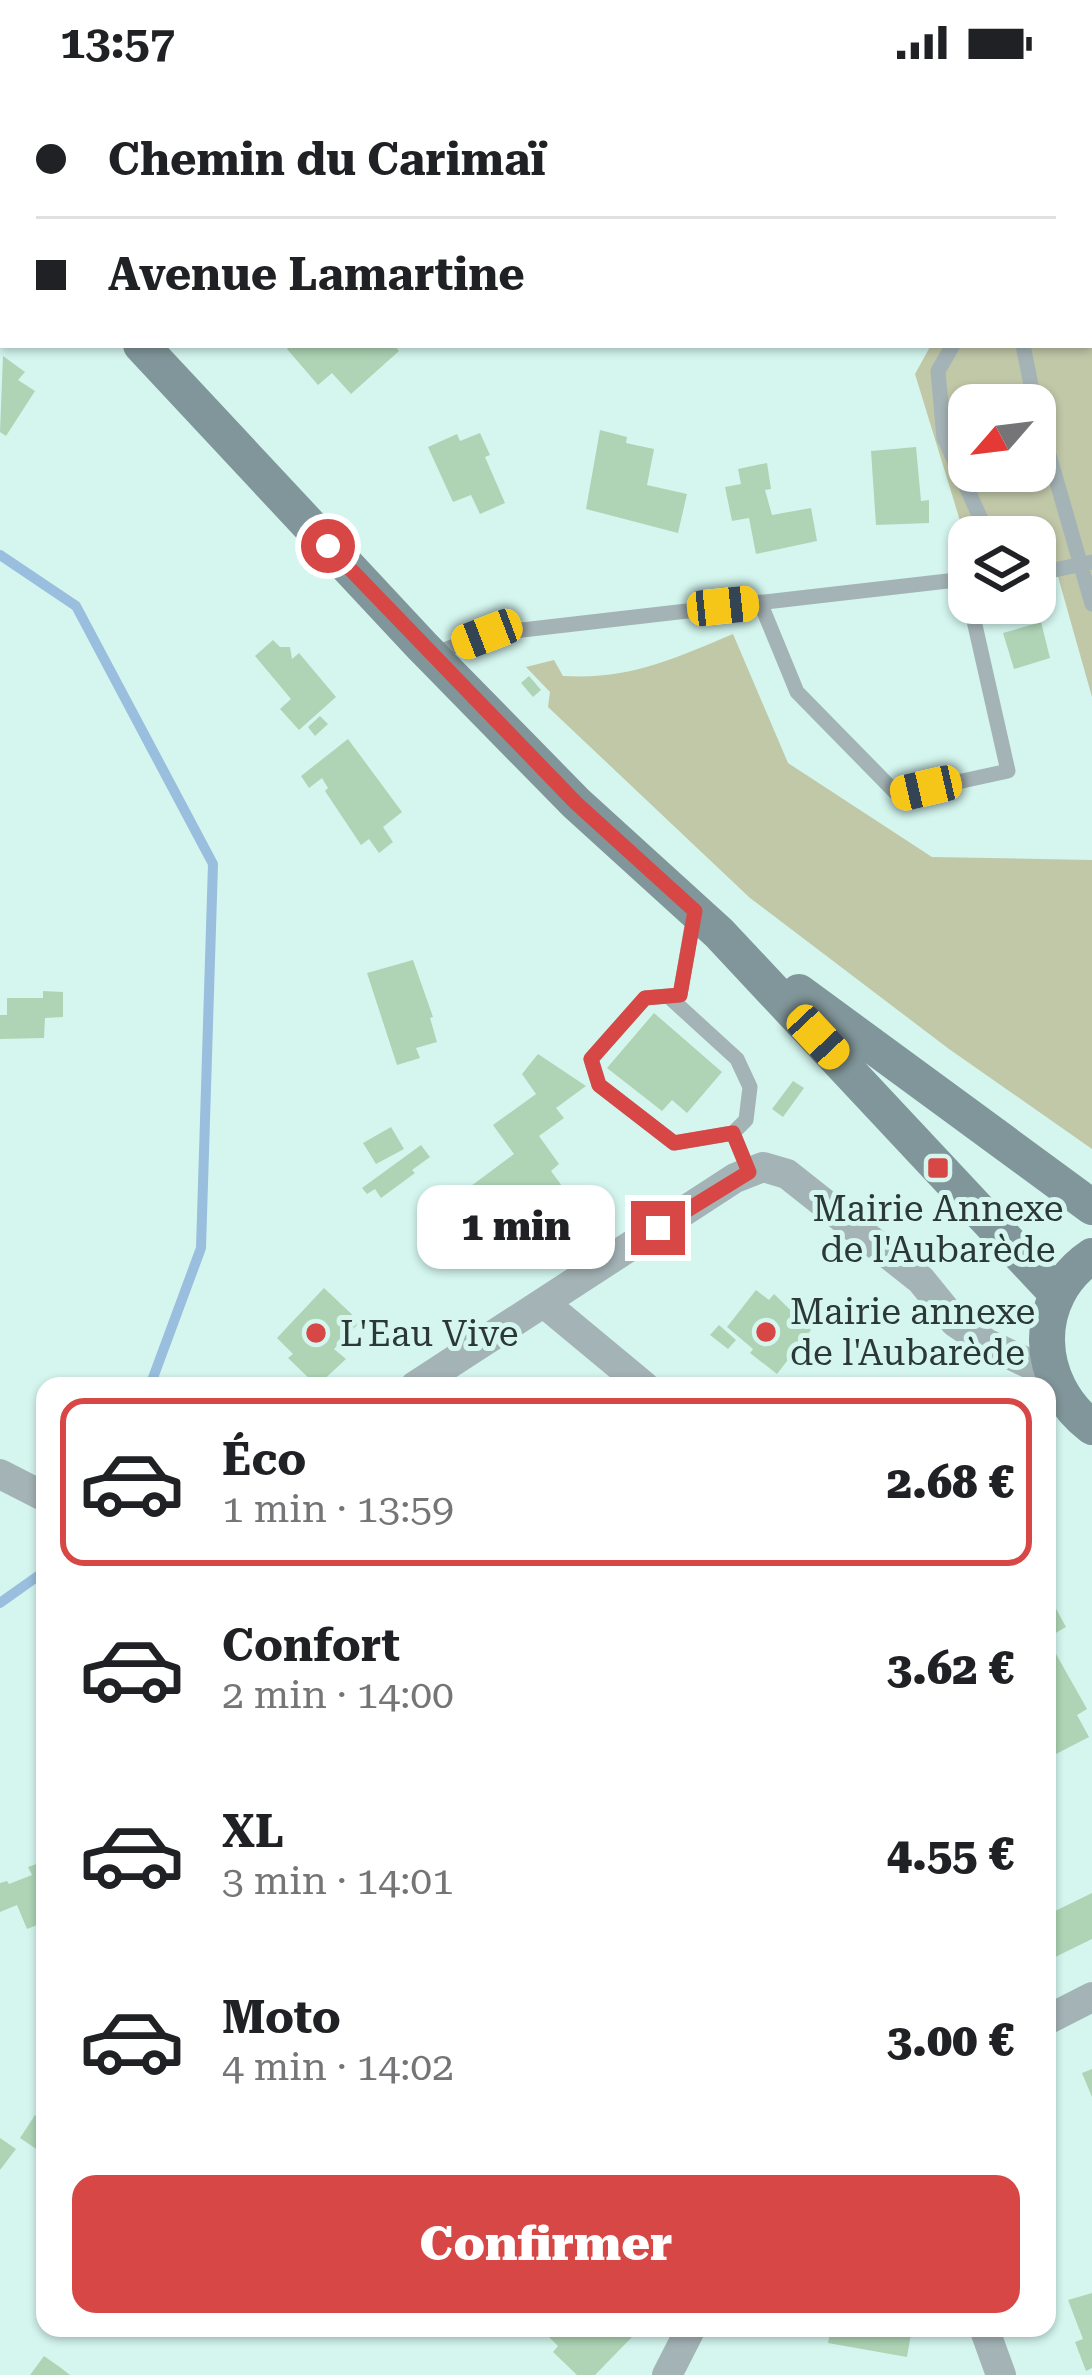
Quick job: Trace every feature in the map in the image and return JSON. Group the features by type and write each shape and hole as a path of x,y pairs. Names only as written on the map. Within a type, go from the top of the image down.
{"main road":[{"path":"144,348 430,655 576,803 707,922 1056,1293"},
{"path":"707,922 1092,1208"},
{"path":"1052,1377 1046,1334 1056,1293 1076,1267 1092,1256"},
{"path":"1056,1384 1092,1427"}],"street":[{"path":"429,1377 735,1178 763,1167 787,1174 921,1280 955,1322 986,1343 1051,1374"},
{"path":"544,1304 633,1377"},
{"path":"0,1474 36,1492"},
{"path":"1056,2015 1092,1997"},
{"path":"667,2375 686,2337"},
{"path":"987,2337 1001,2375"}],"lane":[{"path":"951,348 938,371 944,438 979,516"},
{"path":"1024,348 1031,384"},
{"path":"1056,471 1086,563 1092,604"},
{"path":"1056,569 1086,563"},
{"path":"430,655 487,634 948,581"},
{"path":"760,602 796,692 898,795 1008,771 975,624"},
{"path":"668,996 737,1059 750,1087 746,1120 733,1133 674,1143 599,1085 591,1059 645,998 668,996 680,995 707,922"},
{"path":"733,1133 749,1172"}],"green space":[{"path":"929,348 1092,348 1092,697 1056,570 1056,516 959,516 951,492 1056,492 1056,384 948,384 948,482 915,374"},
{"path":"733,634 788,763 932,857 1092,860 1092,1149 949,1049 750,898 548,707 550,692 526,667 554,660 563,676 609,675 651,666"}],"building":[{"path":"287,349 399,351 351,394 332,373 318,385"},
{"path":"3,356 25,372 18,380 35,391 6,436 0,432"},
{"path":"600,430 627,437 626,443 654,449 647,485 687,494 678,533 586,509"},
{"path":"480,433 505,503 480,514 471,495 453,502 428,447 457,434 460,441"},
{"path":"916,447 921,501 929,500 929,523 876,525 871,451"},
{"path":"767,463 771,489 765,490 772,515 811,508 817,541 756,554 749,518 732,521 725,487 741,484 738,469"},
{"path":"1042,624 1050,658 1014,669 1003,633"},
{"path":"273,640 280,647 290,647 292,659 299,653 336,697 299,730 280,709 291,699 255,656"},
{"path":"529,676 541,690 533,697 521,683"},
{"path":"320,716 328,724 315,736 308,727"},
{"path":"348,739 402,812 383,827 393,842 379,853 369,839 361,845 325,791 322,778 309,788 301,776"},
{"path":"413,960 437,1042 416,1048 420,1058 397,1065 367,973"},
{"path":"43,991 63,992 63,1017 45,1018 44,1038 0,1039 0,1015 7,1015 7,998 43,998"},
{"path":"654,1013 722,1072 687,1113 672,1100 662,1111 607,1068"},
{"path":"538,1054 586,1086 556,1108 564,1118 539,1136 559,1164 551,1171 562,1186 537,1202 549,1221 528,1235 524,1230 508,1243 467,1189 514,1154 493,1125 536,1094 522,1074"},
{"path":"793,1081 804,1088 783,1117 772,1109"},
{"path":"391,1127 404,1149 376,1164 363,1143"},
{"path":"421,1145 430,1157 381,1198 375,1189 367,1194 362,1188"},
{"name":"L'Eau Vive","path":"324,1288 360,1322 334,1349 346,1359 327,1377 308,1377 288,1358 293,1354 277,1338"},
{"name":"Mairie annexe de l'Aubarède","path":"756,1290 769,1300 774,1294 811,1330 777,1374 727,1327"},
{"path":"719,1325 736,1340 728,1349 710,1335"},
{"path":"1056,1609 1066,1627 1056,1633"},
{"path":"1056,1654 1087,1709 1077,1715 1089,1737 1056,1754"},
{"path":"36,1864 36,1926 27,1929 17,1905 0,1912 0,1883 32,1875 28,1867"},
{"path":"1092,1893 1092,1939 1056,1957 1056,1911"},
{"path":"1092,2069 1092,2097 1082,2073"},
{"path":"35,2115 36,2149 20,2138"},
{"path":"0,2138 16,2149 0,2170"},
{"path":"1092,2293 1092,2368 1086,2371 1075,2342 1083,2339 1068,2300"},
{"path":"549,2337 632,2337 595,2375 577,2375 553,2352 558,2346"},
{"path":"829,2337 910,2337 907,2357 828,2343"},
{"path":"44,2356 61,2368 70,2375 30,2375"}],"waterway":[{"path":"0,555 76,606 213,864 201,1248 153,1377"},
{"path":"0,1603 36,1577"}],"place":[{"name":"Mairie Annexe de l'Aubarède","path":"938,1168"},
{"name":"Mairie annexe de l'Aubarède","path":"766,1332"},
{"name":"L'Eau Vive","path":"316,1333"}],"route":[{"path":"328,546 576,803 695,911 680,995 645,998 591,1059 599,1085 674,1143 733,1133 749,1172 658,1228"}]}
